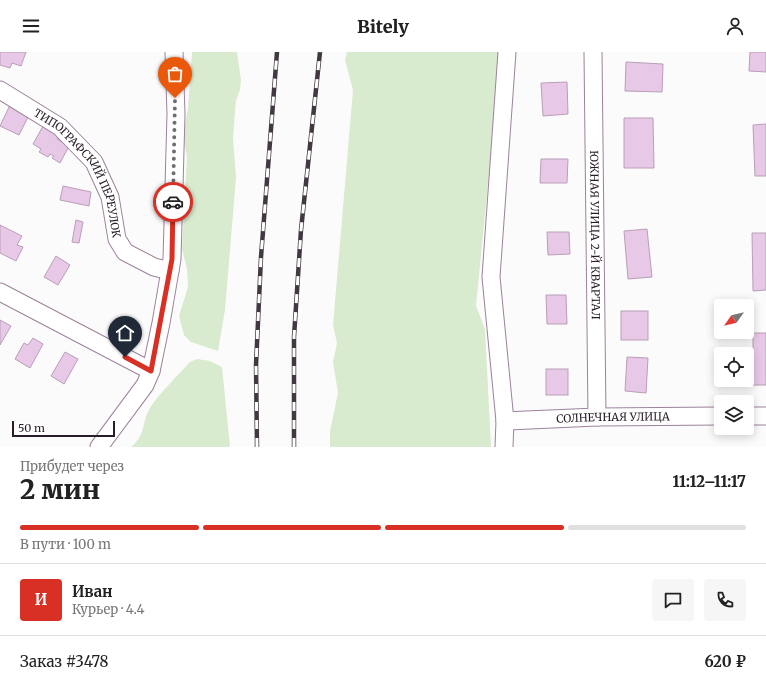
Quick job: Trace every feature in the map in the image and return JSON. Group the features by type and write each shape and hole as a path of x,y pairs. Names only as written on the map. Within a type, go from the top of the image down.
{"street":[{"path":"99,447 145,385 151,371 170,271 172,259 176,114 174,52"},
{"path":"504,447 505,421 491,277 507,52"},
{"name":"ЮЖНАЯ УЛИЦА 2-Й КВАРТАЛ","path":"593,52 597,417"},
{"name":"ТИПОГРАФСКИЙ ПЕРЕУЛОК","path":"0,90 60,127 94,162 110,198 117,239 125,252 154,267 170,271"},
{"path":"0,292 151,371"},
{"name":"СОЛНЕЧНАЯ УЛИЦА","path":"505,421 597,417 714,416"},
{"path":"754,416 766,416"}],"green space":[{"path":"192,52 237,52 241,80 240,90 236,100 233,138 236,178 225,310 218,351 191,342 184,335 179,316 188,287 187,269 182,249 187,156 183,137 188,108"},
{"path":"347,52 501,52 476,306 485,329 491,447 330,447 330,431 338,393 333,362 337,343 333,325 353,90 345,60"},
{"path":"197,359 210,361 222,367 230,447 131,447 139,438 148,412 155,401 190,362"}],"building":[{"path":"0,52 26,52 21,66 12,63 10,68 0,65"},
{"path":"750,52 766,52 766,72 749,71"},
{"path":"626,62 663,64 662,92 625,91"},
{"path":"567,82 568,114 543,116 541,83"},
{"path":"10,105 29,115 19,135 0,126"},
{"path":"624,118 653,118 654,168 624,168"},
{"path":"766,124 766,176 755,176 753,125"},
{"path":"43,126 59,136 57,139 69,146 60,163 52,158 54,156 50,154 48,157 39,152 41,149 33,144"},
{"path":"541,159 568,159 567,183 540,183"},
{"path":"63,186 91,192 89,206 60,200"},
{"path":"76,220 83,222 79,243 72,242"},
{"path":"0,225 22,236 17,245 23,247 16,261 0,253"},
{"path":"647,229 652,277 628,279 624,231"},
{"path":"547,232 569,232 570,254 548,255"},
{"path":"752,233 766,233 766,290 753,291"},
{"path":"56,256 70,265 58,285 44,277"},
{"path":"546,295 566,295 567,324 547,324"},
{"path":"621,311 648,311 648,340 621,340"},
{"path":"0,320 11,326 0,345"},
{"path":"754,333 766,333 766,385 754,385"},
{"path":"33,338 43,344 30,368 15,359 24,343 28,345"},
{"path":"65,352 78,359 64,384 51,376"},
{"path":"627,357 648,358 646,393 625,391"},
{"path":"546,369 568,369 568,395 546,395"}],"railway":[{"path":"257,447 256,365 261,257 277,52"},
{"path":"294,447 294,337 301,230 320,52"}],"way so far":[{"path":"173,202 176,114 175,98"}],"route":[{"path":"125,357 151,371 172,259 173,202"}]}
